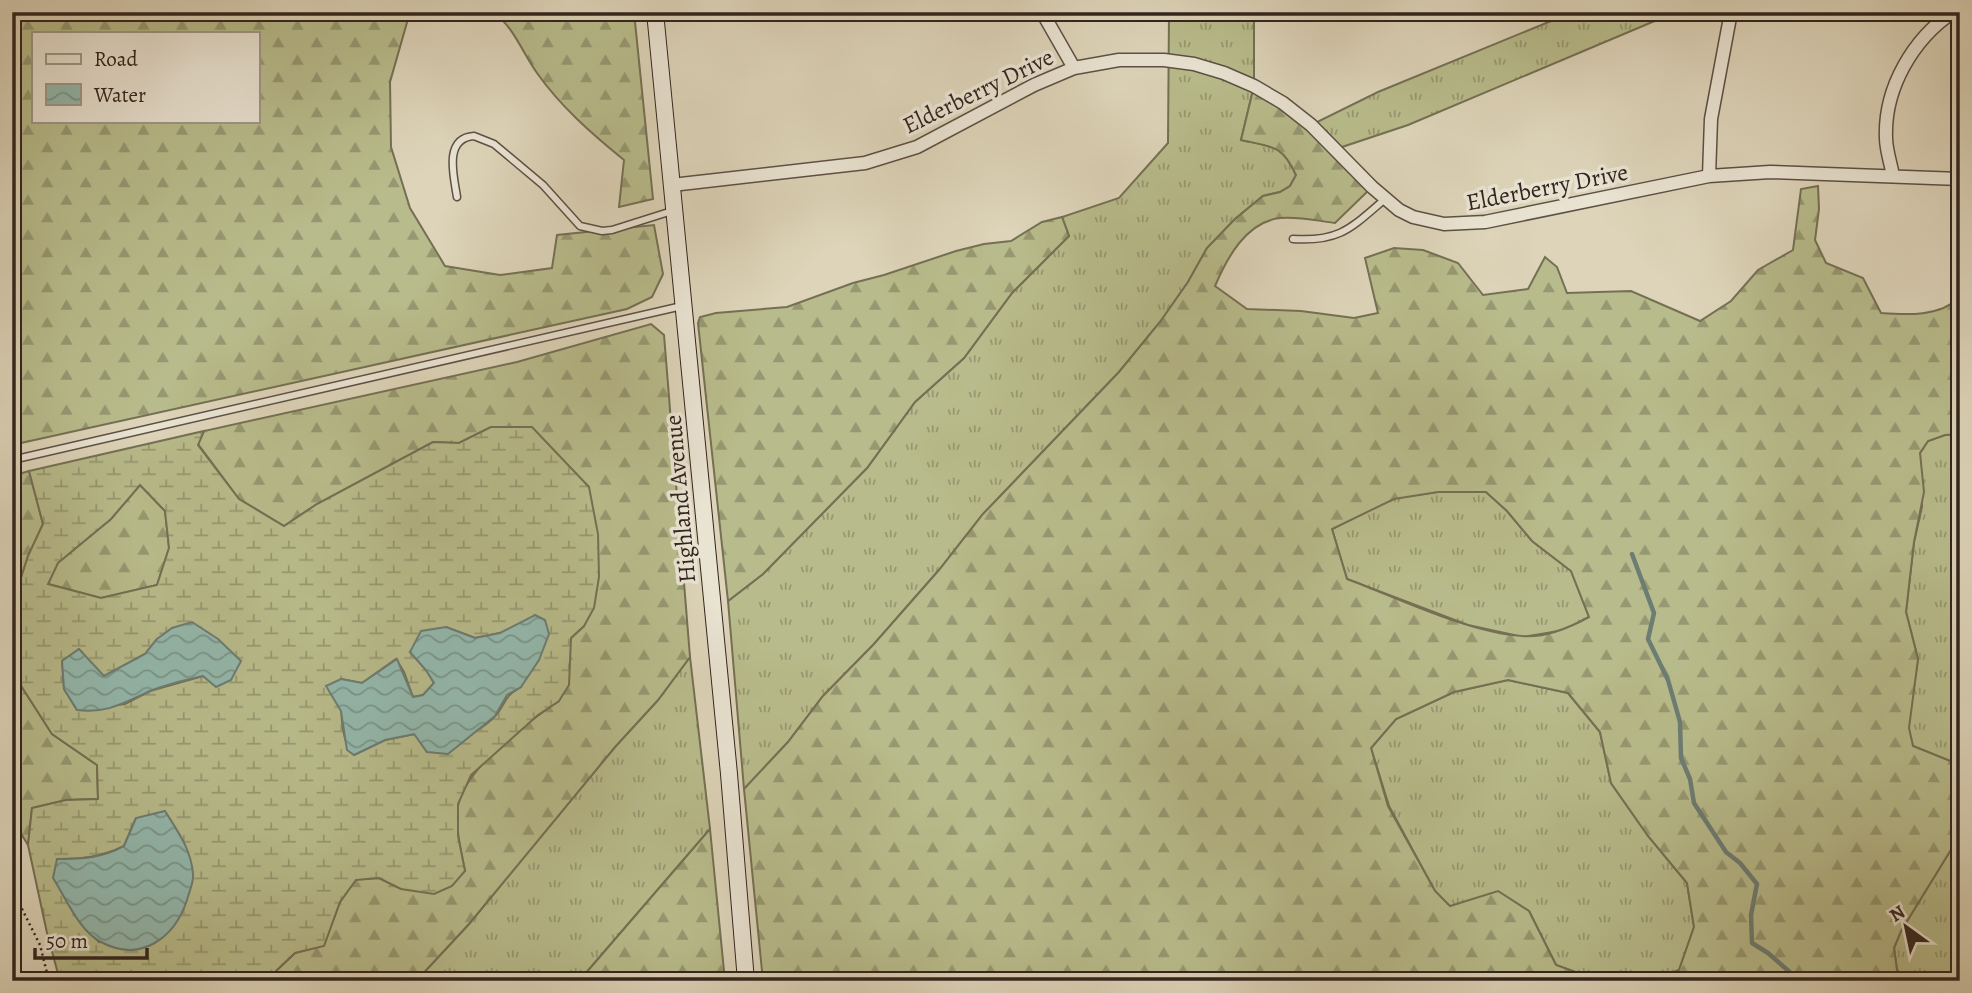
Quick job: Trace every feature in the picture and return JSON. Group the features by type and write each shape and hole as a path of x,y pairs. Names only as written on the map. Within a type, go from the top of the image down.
{"street":[{"name":"Highland Avenue","path":"655,12 729,774 746,981"},
{"path":"1042,12 1074,68"},
{"path":"1709,176 1711,119 1731,12"},
{"path":"1893,176 1886,139 1887,117 1895,87 1915,48 1934,27 1953,12"},
{"name":"Elderberry Drive","path":"672,185 838,167 891,156 917,147 1034,85 1074,68 1119,60 1164,60 1194,64 1254,86 1298,114 1399,210 1429,222 1472,224 1709,176 1770,173 1960,179"}],"lane":[{"path":"457,197 453,169 454,150 467,137 474,136 494,144 543,185 580,226 602,231 611,230 675,210"},
{"path":"1293,239 1316,240 1343,232 1385,199"},
{"path":"12,460 684,305"}],"path":[{"path":"12,889 40,945 49,981"}],"green space":[{"path":"12,12 410,12 390,82 391,147 410,208 445,266 500,275 552,268 557,235 654,225 663,274 652,297 627,309 12,445"},
{"path":"493,12 634,12 653,199 619,207 624,160 556,97 537,73 512,32"},
{"path":"1169,12 1254,12 1254,86 1241,140 1275,148 1281,152 1296,175 1290,186 1280,192 1263,196 1235,219 1207,248 1188,282 1160,322 1119,372 983,514 939,570 874,644 823,696 788,742 744,789 728,601 763,574 867,468 915,402 964,358 1012,293 1069,236 1062,217 1119,198 1168,143"},
{"path":"1573,12 1676,12 1408,125 1336,149 1311,125 1378,92"},
{"path":"1254,86 1283,103 1372,187 1335,223 1280,218 1257,226 1248,234 1225,264 1215,286 1247,309 1301,311 1354,318 1378,313 1365,258 1394,248 1423,250 1458,263 1483,295 1528,289 1545,257 1557,267 1567,293 1631,291 1700,321 1731,301 1758,270 1793,250 1801,189 1818,186 1819,209 1815,240 1826,263 1863,278 1881,313 1912,314 1933,311 1952,304 1960,297 1960,434 1945,435 1928,441 1920,453 1924,492 1914,542 1906,612 1918,659 1909,728 1913,746 1960,765 1960,835 1901,931 1894,948 1897,970 1906,981 1650,981 1679,970 1694,927 1687,883 1648,836 1611,783 1600,732 1568,693 1508,680 1454,692 1396,719 1371,748 1388,806 1435,891 1450,906 1498,891 1529,911 1556,965 1600,981 763,981 744,789 788,742 823,696 874,644 939,570 983,514 1119,372 1160,322 1188,282 1207,248 1235,219 1263,196 1280,192 1290,186 1296,175 1281,152 1275,148 1241,140","holes":["1438,492 1486,492 1507,511 1532,541 1571,571 1589,617 1548,634 1522,636 1501,633 1457,622 1347,579 1332,529 1394,499"]},
{"path":"1062,217 1069,236 1012,293 964,358 915,402 867,468 763,574 728,601 698,323 700,317 716,313 787,307 956,251 1011,241 1042,222"},
{"path":"651,324 664,335 690,657 658,700 615,747 469,924 416,981 277,981 276,971 295,953 324,945 340,902 356,879 379,878 401,889 465,871 457,822 458,806 463,792 484,762 531,721 559,701 571,638 584,626 589,487 561,459 491,427 459,443 433,442 317,504 284,526 239,499 198,444 204,431 517,362"},
{"path":"491,427 532,427 589,487 598,534 599,577 594,608 584,626 571,638 569,685 559,701 538,715 471,775 458,804 458,836 465,871 452,886 434,894 401,889 379,878 356,880 340,902 324,946 295,953 276,971 277,981 60,981 28,845 32,808 66,800 98,799 97,765 52,734 18,681 12,664 13,603 28,556 43,524 29,471 204,431 198,445 239,499 284,526 317,504 433,442 459,443","holes":["140,485 165,511 169,548 157,585 101,598 48,584 58,563 111,519","446,627 475,638 500,633 521,687 508,697 500,710 482,727 427,752 415,734 385,740 354,755 343,731 341,679 362,683 396,659 413,697 423,695 434,683 410,652","157,639 216,686 203,676 150,691 125,704 77,710 64,689 62,661 79,649 103,677 145,654","136,818 99,942 76,913 67,894 57,859 92,857 124,846"]},
{"path":"1960,434 1960,765 1913,746 1908,728 1918,659 1906,612 1914,542 1922,507 1920,453 1928,441 1945,435"},
{"path":"29,471 43,524 28,556 12,605 12,476"},
{"path":"140,485 165,511 169,548 157,585 101,598 48,584 57,563 111,519"},
{"path":"1438,492 1486,492 1507,511 1532,541 1571,571 1589,617 1565,630 1523,637 1468,625 1347,579 1332,529 1394,498"},
{"path":"690,657 710,829 579,981 416,981 469,924 615,747 658,700"},
{"path":"12,664 18,681 52,734 97,765 98,799 66,800 32,808 28,845 12,819"},
{"path":"1508,680 1568,693 1600,732 1611,783 1648,836 1687,883 1694,927 1679,970 1650,981 1600,981 1556,965 1529,911 1450,907 1435,891 1389,806 1371,748 1396,719 1454,692"},
{"path":"710,829 725,981 579,981"},
{"path":"1960,835 1960,981 1906,981 1897,970 1894,948 1901,931"}],"water":[{"path":"535,615 545,620 549,634 539,660 521,687 507,695 495,716 448,754 427,752 414,734 385,740 354,755 347,750 341,711 326,686 341,679 362,683 397,659 413,697 423,695 434,683 410,652 421,631 446,627 475,638 500,633"},
{"path":"192,622 218,639 241,661 231,680 216,687 203,676 163,686 106,709 77,710 64,689 62,661 79,649 104,676 145,654 157,639 172,628"},
{"path":"165,811 183,841 192,865 192,884 187,900 174,926 154,944 129,950 115,948 93,937 74,913 53,878 57,859 92,857 116,850 124,846 136,818"}],"waterway":[{"path":"1632,554 1654,613 1648,639 1668,680 1680,722 1681,758 1690,779 1694,803 1726,852 1740,863 1757,884 1751,915 1752,943 1800,981"}]}
